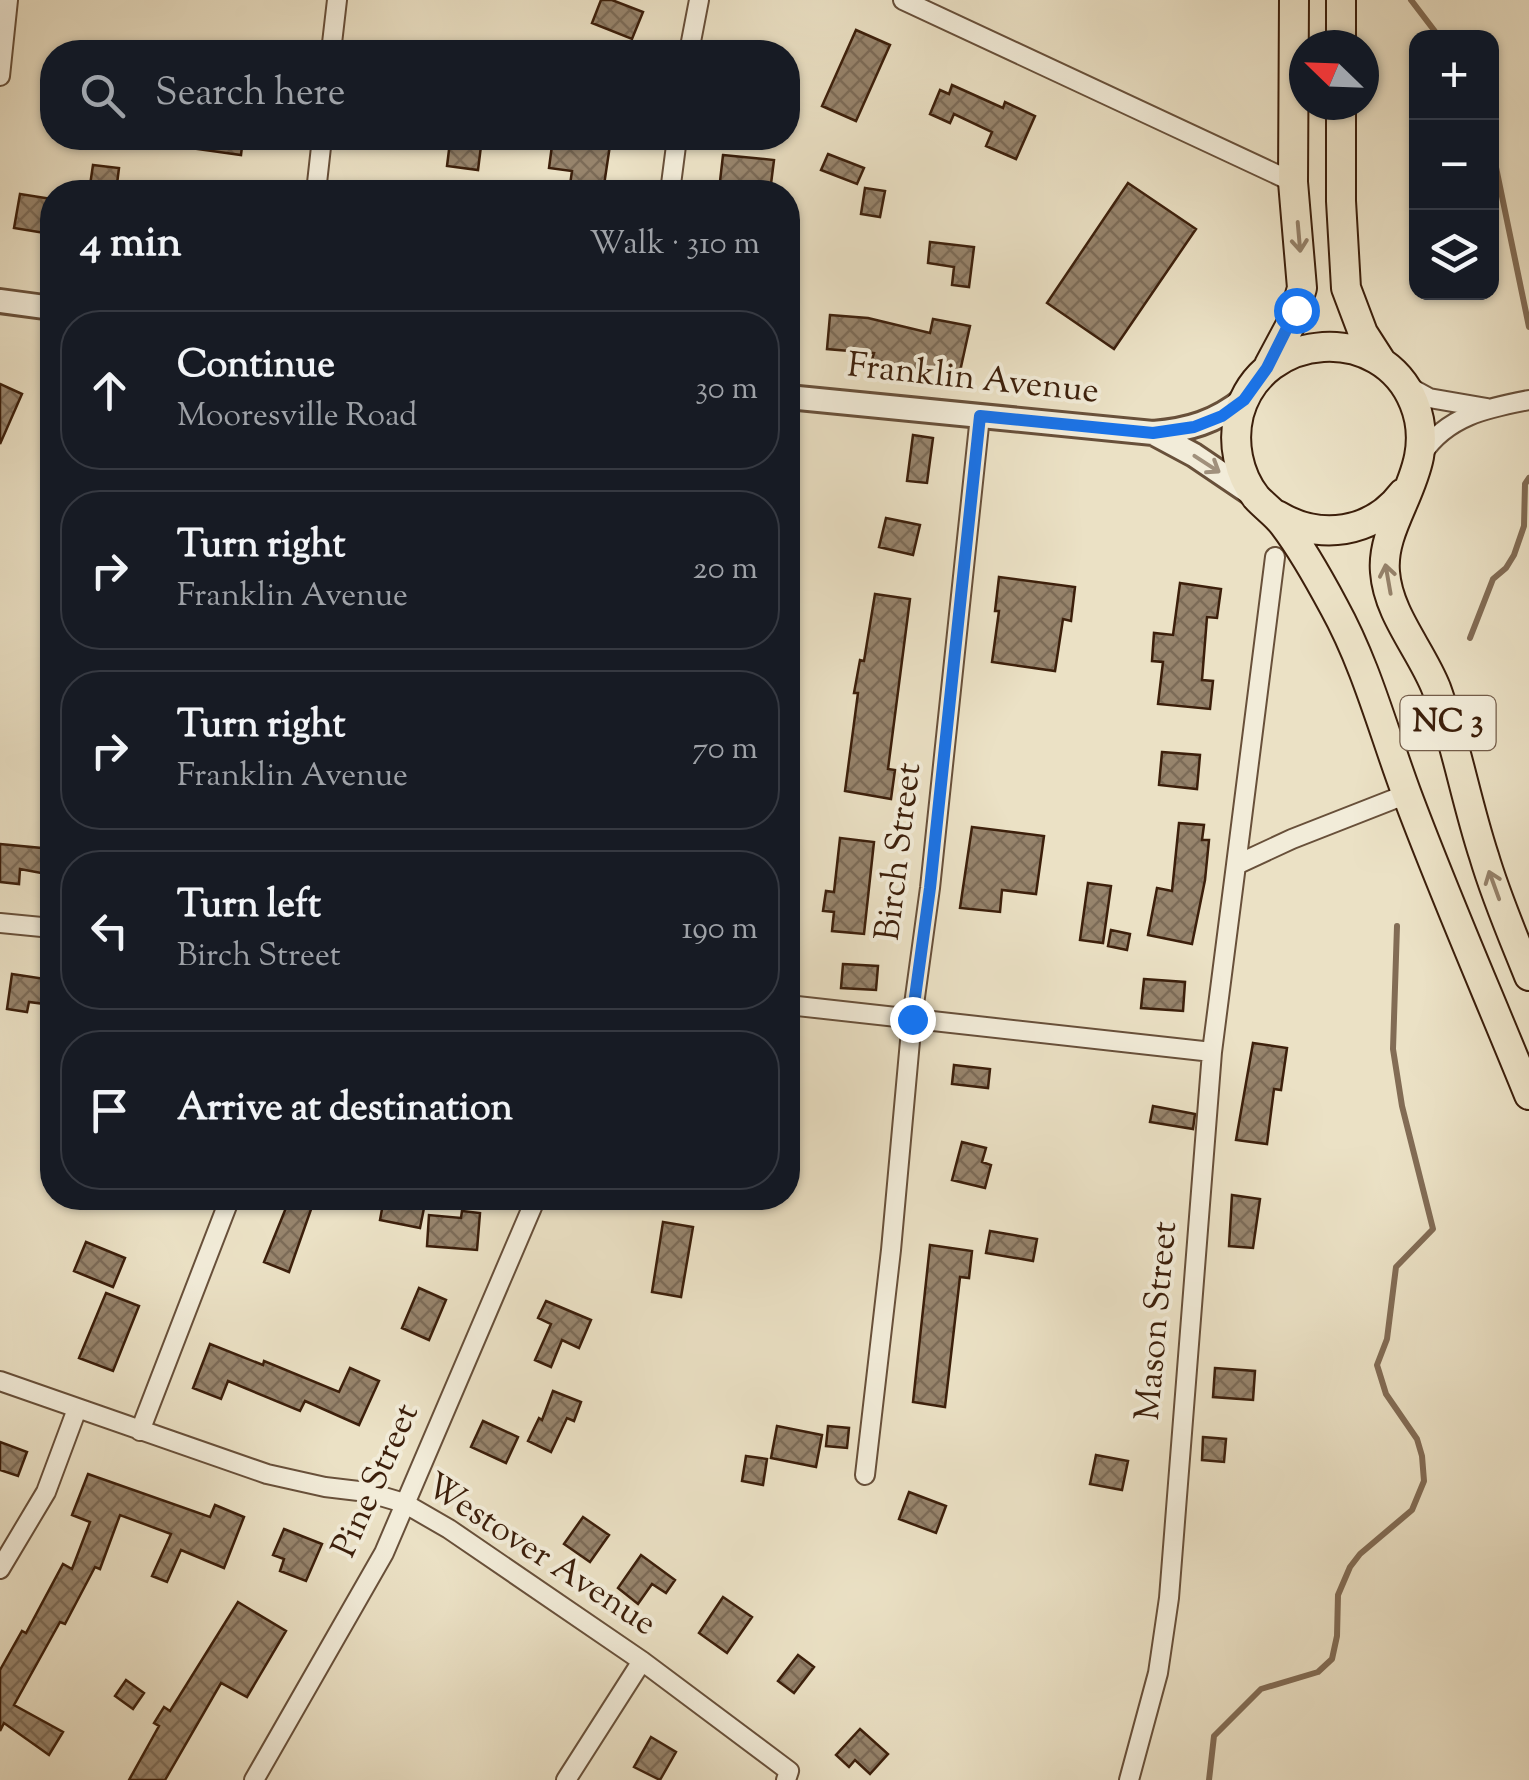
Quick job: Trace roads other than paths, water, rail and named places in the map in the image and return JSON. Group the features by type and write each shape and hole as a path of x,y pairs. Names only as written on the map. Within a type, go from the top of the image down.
{"main road":[{"path":"1294,0 1292,182 1302,288 1292,322 1244,400 1237,424 1237,451 1244,476 1263,504 1306,528 1348,529 1387,510 1416,468 1419,418 1364,333 1346,288 1340,201 1341,120"},
{"path":"1341,0 1341,30"},
{"path":"1267,368 1290,353 1317,346 1344,346 1392,371"},
{"name":"NC 3","path":"1416,468 1386,554 1387,585 1395,608 1426,663 1445,714 1483,855 1529,976"},
{"name":"NC 3","path":"1263,504 1281,520 1294,540 1342,622 1364,670 1407,794 1529,1095"}],"street":[{"path":"0,76 8,0"},
{"path":"332,40 337,0"},
{"path":"691,40 699,0"},
{"path":"903,0 1292,182"},
{"path":"317,180 321,150"},
{"path":"672,180 675,150"},
{"path":"0,301 40,306"},
{"path":"1392,371 1429,398 1488,408"},
{"name":"Franklin Avenue","path":"800,398 1153,433 1204,424 1244,400"},
{"path":"1416,468 1447,426 1488,408 1529,400"},
{"name":"Birch Street","path":"865,1475 980,416"},
{"name":"Franklin Avenue","path":"1153,433 1194,455 1263,504"},
{"name":"Mason Street","path":"1129,1780 1158,1673 1169,1598 1212,1052 1275,556"},
{"path":"1236,865 1407,794"},
{"path":"0,924 40,927"},
{"path":"800,1006 1212,1052"},
{"path":"140,1431 225,1210"},
{"name":"Pine Street","path":"254,1780 384,1553 531,1210"},
{"name":"Westover Avenue","path":"0,1380 267,1474 404,1503 449,1529 642,1661 788,1776"},
{"path":"0,1569 46,1492 77,1409"},
{"path":"566,1780 642,1661"}],"waterway":[{"path":"1411,0 1434,30"},
{"path":"1499,182 1529,327"},
{"path":"1470,638 1493,579 1514,555 1524,526 1525,484 1529,478"},
{"path":"1209,1780 1214,1736 1261,1689 1318,1672 1332,1659 1338,1595 1350,1567 1412,1510 1424,1481 1417,1439 1386,1394 1377,1365 1387,1339 1396,1267 1433,1229 1402,1106 1393,1049 1397,926"}]}
